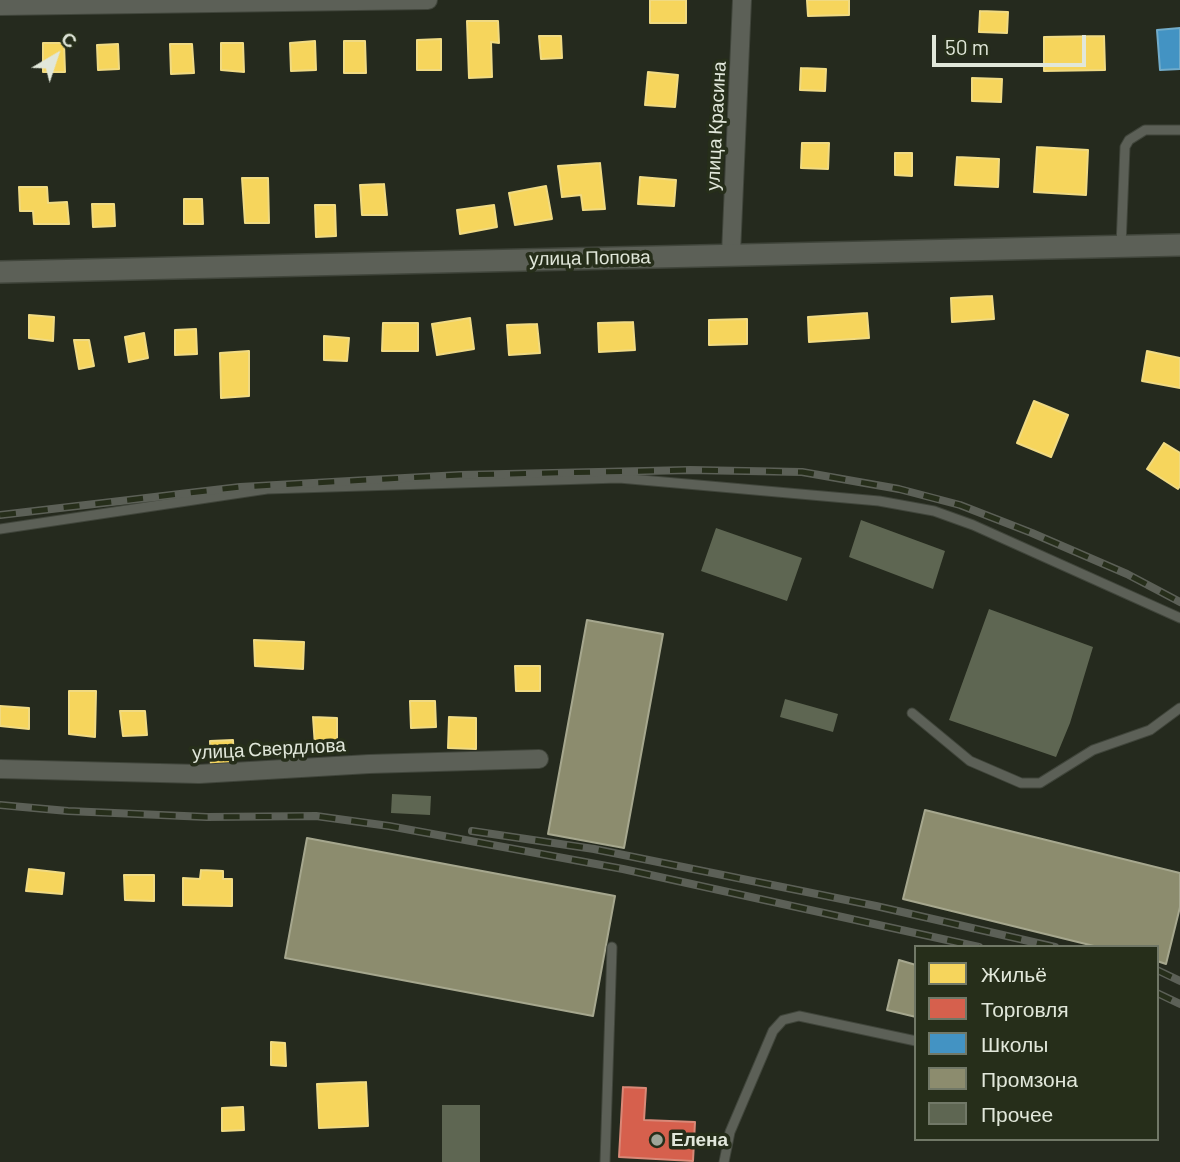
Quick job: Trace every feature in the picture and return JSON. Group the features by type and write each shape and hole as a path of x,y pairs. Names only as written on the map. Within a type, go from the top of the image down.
{"street":[{"path":"0,6 428,0"},
{"name":"улица Красина","path":"731,254 743,0"},
{"name":"улица Попова","path":"0,272 1180,245"},
{"name":"улица Свердлова","path":"0,769 199,774 369,764 539,759"}],"lane":[{"path":"1121,246 1125,146 1129,140 1145,130 1180,130"},
{"path":"0,529 267,489 619,478 880,501 934,511 973,525 1180,618"},
{"path":"912,713 970,761 1021,783 1040,783 1093,750 1150,730 1180,708"},
{"path":"605,1162 612,947"},
{"path":"724,1162 726,1147 736,1119 773,1031 783,1020 799,1016 914,1041"}],"building: Жильё":[{"path":"650,0 686,0 686,23 650,23"},
{"path":"807,0 849,0 849,15 808,16"},
{"path":"980,11 1008,12 1007,33 979,32"},
{"path":"467,21 498,21 499,43 491,42 492,77 469,78"},
{"path":"539,36 561,36 562,58 541,59"},
{"path":"1104,36 1105,70 1044,71 1044,37"},
{"path":"441,39 441,70 417,70 417,40"},
{"path":"315,41 316,70 291,71 290,43"},
{"path":"344,41 365,41 366,73 344,73"},
{"path":"43,43 64,43 65,72 43,72"},
{"path":"221,43 243,43 244,72 221,70"},
{"path":"118,44 119,69 98,70 97,45"},
{"path":"170,44 192,44 194,73 171,74"},
{"path":"801,68 826,69 825,91 800,90"},
{"path":"648,72 678,75 675,107 645,105"},
{"path":"972,78 1002,79 1001,102 972,101"},
{"path":"802,143 829,143 828,169 801,168"},
{"path":"1037,147 1088,150 1086,195 1034,192"},
{"path":"895,153 912,153 912,176 895,175"},
{"path":"957,157 999,159 998,187 955,185"},
{"path":"600,163 605,209 583,210 581,195 562,197 558,166"},
{"path":"640,177 676,180 674,206 638,204"},
{"path":"242,178 268,178 269,223 245,223"},
{"path":"384,184 387,215 362,215 360,185"},
{"path":"546,186 552,219 515,225 509,193"},
{"path":"19,187 47,187 48,203 67,202 69,224 34,224 33,211 20,211"},
{"path":"184,199 202,199 203,224 184,224"},
{"path":"92,204 114,204 115,226 93,227"},
{"path":"315,205 335,205 336,236 316,237"},
{"path":"494,205 497,227 460,234 457,210"},
{"path":"992,296 994,319 952,322 951,298"},
{"path":"867,313 869,338 809,342 808,317"},
{"path":"29,315 54,317 53,341 29,338"},
{"path":"470,318 474,349 437,355 432,324"},
{"path":"747,319 747,344 709,345 709,320"},
{"path":"633,322 635,350 599,352 598,323"},
{"path":"383,323 418,323 418,351 382,351"},
{"path":"537,324 540,353 509,355 507,325"},
{"path":"196,329 197,354 175,355 175,330"},
{"path":"144,333 148,358 129,362 125,337"},
{"path":"324,336 349,338 347,361 324,360"},
{"path":"74,340 89,340 94,366 79,369"},
{"path":"249,351 249,396 221,398 220,353"},
{"path":"1147,351 1180,358 1180,388 1142,381"},
{"path":"1034,401 1068,415 1051,457 1017,443"},
{"path":"1164,443 1180,453 1178,489 1147,469"},
{"path":"254,640 304,642 303,669 255,666"},
{"path":"515,666 540,666 540,691 516,691"},
{"path":"69,691 96,691 95,737 69,734"},
{"path":"410,701 435,701 436,727 411,728"},
{"path":"0,706 29,708 29,729 0,726"},
{"path":"120,711 145,711 147,735 123,736"},
{"path":"313,717 337,718 337,746 315,746"},
{"path":"449,717 476,718 476,749 448,748"},
{"path":"233,740 234,768 211,767 210,741"},
{"path":"29,869 64,873 62,894 26,891"},
{"path":"201,870 223,871 223,879 232,879 232,906 183,905 183,878 200,879"},
{"path":"124,875 154,875 154,901 125,900"},
{"path":"271,1042 285,1043 286,1066 271,1065"},
{"path":"366,1082 368,1126 319,1128 317,1084"},
{"path":"243,1107 244,1130 222,1131 222,1108"}],"building: Торговля":[{"name":"Елена","path":"623,1087 646,1088 644,1120 695,1122 693,1161 619,1157"}],"building: Школы":[{"path":"1180,28 1180,69 1160,70 1157,30"}],"building: Промзона":[{"path":"587,620 663,634 624,848 548,834"},
{"path":"925,810 1180,873 1180,907 1166,964 1159,962 1159,945 1090,945 903,899"},
{"path":"307,838 615,896 593,1016 285,958"},
{"path":"899,960 914,964 914,1017 887,1010"}],"building: Прочее":[{"path":"861,520 945,551 933,589 849,557"},
{"path":"716,528 802,558 787,601 701,571"},
{"path":"989,609 1093,647 1070,723 1056,757 949,720"},
{"path":"785,699 838,714 833,732 780,717"},
{"path":"392,794 431,796 430,815 391,813"},
{"path":"442,1105 480,1105 480,1162 442,1162"}],"railway":[{"path":"0,515 240,487 460,475 690,470 802,472 899,489 960,505 1127,574 1180,602"},
{"path":"0,805 207,817 316,816 389,826 623,869 970,945"},
{"path":"472,831 594,849 876,906 1046,945"},
{"path":"1159,971 1180,981"},
{"path":"1159,994 1180,1004"}],"place":[{"name":"Елена","path":"657,1140"}]}
